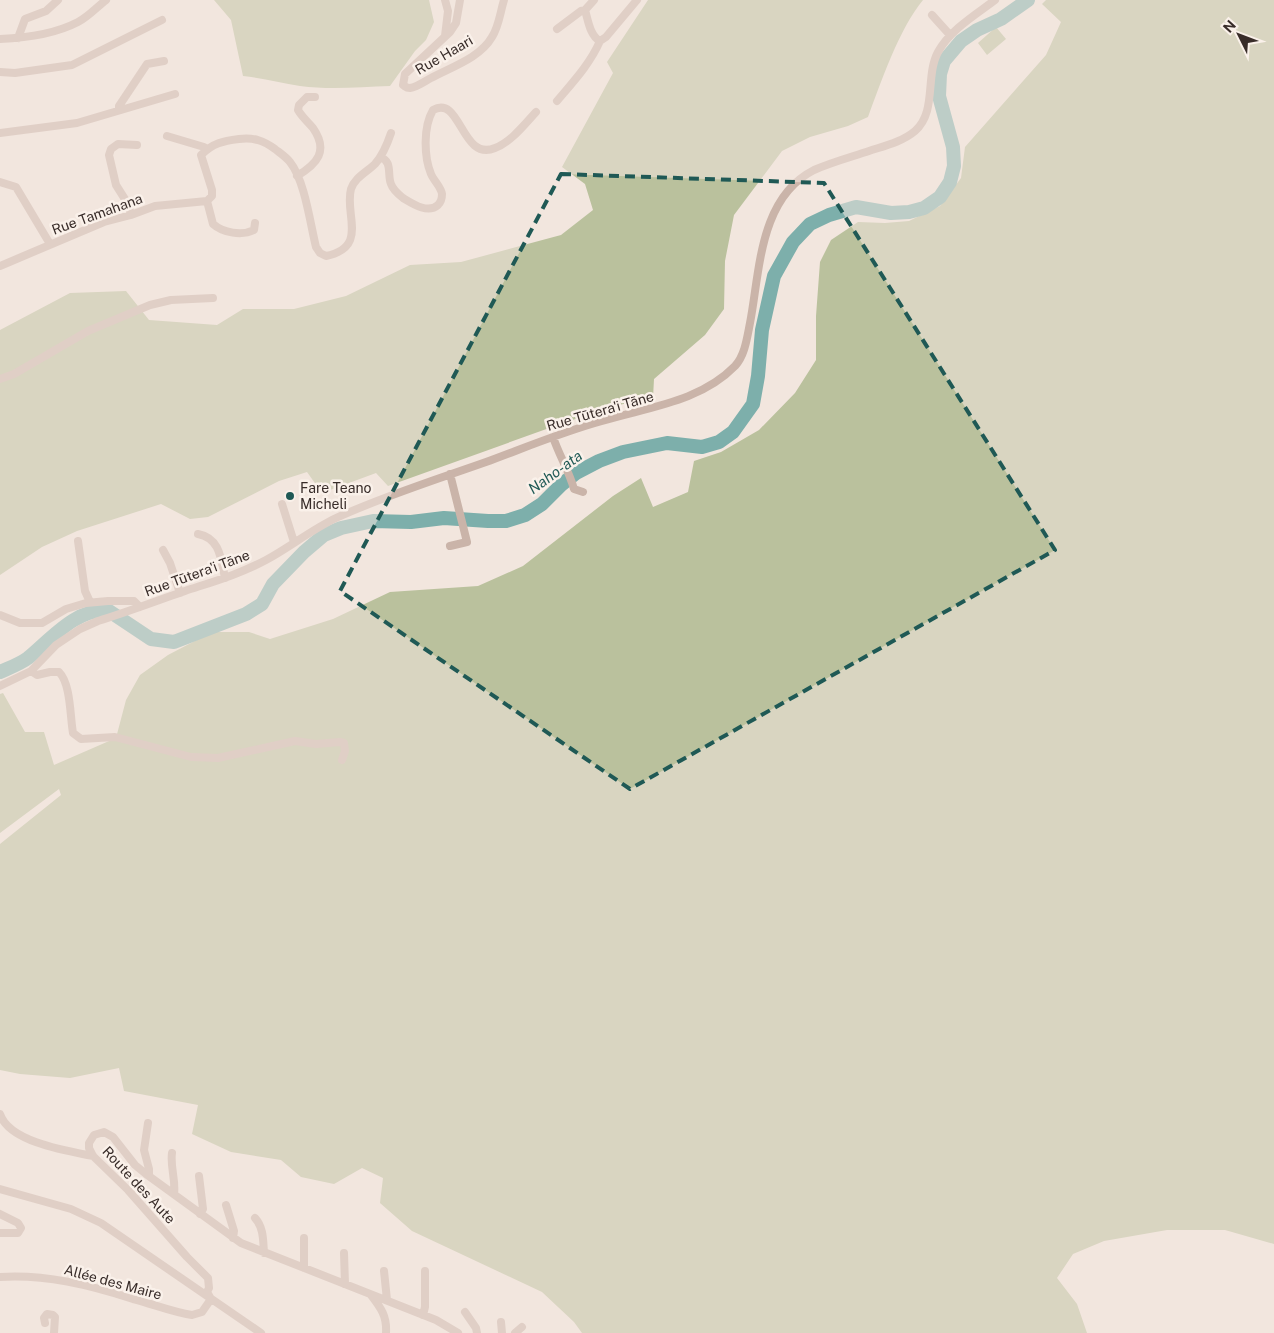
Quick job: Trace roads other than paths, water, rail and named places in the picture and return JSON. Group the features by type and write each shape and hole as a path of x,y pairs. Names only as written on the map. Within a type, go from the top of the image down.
{"street":[{"path":"18,38 25,19 46,11 58,0"},
{"path":"0,39 18,38 54,31 78,22 106,0"},
{"name":"Rue Haari","path":"445,0 448,11 445,36"},
{"name":"Rue Haari","path":"460,0 456,23 450,32 405,74 403,85 407,88 418,85 453,67 485,46 492,37 498,23 504,0"},
{"path":"557,29 581,10 585,10 594,0"},
{"path":"557,101 587,65 600,41 606,37 637,0"},
{"name":"Rue Tūtera'i Tāne","path":"0,686 31,672 56,645 80,629 98,621 225,578 266,560 334,519 553,437 604,420 650,410 687,397 712,384 736,365 743,353 764,239 784,198 800,179 814,170 890,144 916,131 925,118 932,67 937,53 950,36 994,0"},
{"path":"585,10 592,33 596,40 600,41"},
{"path":"932,15 950,36"},
{"path":"0,72 15,73 72,65 162,20"},
{"path":"118,110 147,64 164,61"},
{"path":"0,133 77,123 175,94"},
{"path":"297,176 317,161 320,150 319,139 313,128 298,110 302,100 307,97 316,97"},
{"path":"380,157 384,158 387,162 390,171 390,183 396,192 417,205 432,208 440,203 442,196 440,188 431,174 427,159 427,131 433,110 440,108 448,109 470,142 478,148 486,150 497,148 512,137 536,112"},
{"path":"255,223 254,230 248,233 233,232 221,229 214,225 211,220 207,200 212,196 212,190 201,155 211,146 248,138 258,139 289,160 303,193 316,247 321,254 328,256 342,250 349,242 352,229 350,199 352,188 386,149 392,134"},
{"path":"166,136 207,149"},
{"path":"131,215 128,204 116,185 109,155 111,149 118,144 137,145"},
{"path":"0,182 16,187 50,244"},
{"name":"Rue Tamahana","path":"1,263 104,222 155,206 207,200"},
{"path":"0,379 14,374 88,331 150,305 171,300 212,298"},
{"path":"553,437 574,489 583,492"},
{"path":"450,474 467,542 450,546"},
{"path":"282,504 294,542"},
{"path":"198,534 207,536 217,548 225,578"},
{"path":"78,541 82,576 90,602"},
{"path":"163,550 170,563 180,593"},
{"path":"0,615 20,623 42,623 66,609 90,602 134,601 140,607"},
{"path":"31,672 37,675 50,672 62,674 66,685 73,733 81,739 115,737 191,757 218,758 296,741 316,744 340,742 344,743 345,751 342,760"},
{"path":"1,1117 11,1130 25,1138 92,1156"},
{"path":"148,1123 144,1150 149,1176"},
{"name":"Route des Aute","path":"211,1300 207,1292 209,1288 208,1278 128,1190 92,1156 89,1148 91,1138 100,1132 113,1137 135,1164 149,1176 233,1238 264,1253 423,1315 448,1326 458,1333"},
{"path":"172,1153 171,1160 176,1184 174,1194"},
{"path":"198,1176 203,1209 200,1214"},
{"path":"0,1189 55,1204 87,1216 127,1240 261,1333"},
{"path":"226,1205 234,1231 233,1238"},
{"path":"0,1214 18,1223 22,1228 18,1233 0,1233"},
{"path":"255,1218 260,1223 264,1253"},
{"path":"304,1238 304,1268"},
{"path":"344,1253 345,1284"},
{"path":"384,1271 386,1300"},
{"path":"423,1315 425,1307 425,1271"},
{"name":"Allée des Maire","path":"0,1277 25,1276 50,1279 108,1291 192,1315 202,1312 211,1300"},
{"path":"370,1294 385,1315 386,1333"},
{"path":"465,1312 476,1328 477,1333"},
{"path":"45,1323 44,1318 47,1314 55,1317 54,1333"},
{"path":"501,1322 502,1333"},
{"path":"515,1333 522,1327"}],"waterway":[{"name":"Naho-ata","path":"0,672 28,658 75,619 97,611 109,611 151,639 174,642 246,614 262,604 273,584 304,552 324,535 341,528 373,521 411,522 444,518 506,521 525,515 542,504 576,473 599,461 623,452 667,443 702,447 719,442 733,432 753,404 758,376 762,330 774,276 793,242 810,224 829,215 856,207 891,213 909,212 924,208 940,197 950,182 954,166 953,147 939,96 940,74 944,61 961,41 977,30 1001,19 1028,0"}],"place":[{"name":"Fare Teano Micheli","path":"290,496"}]}
